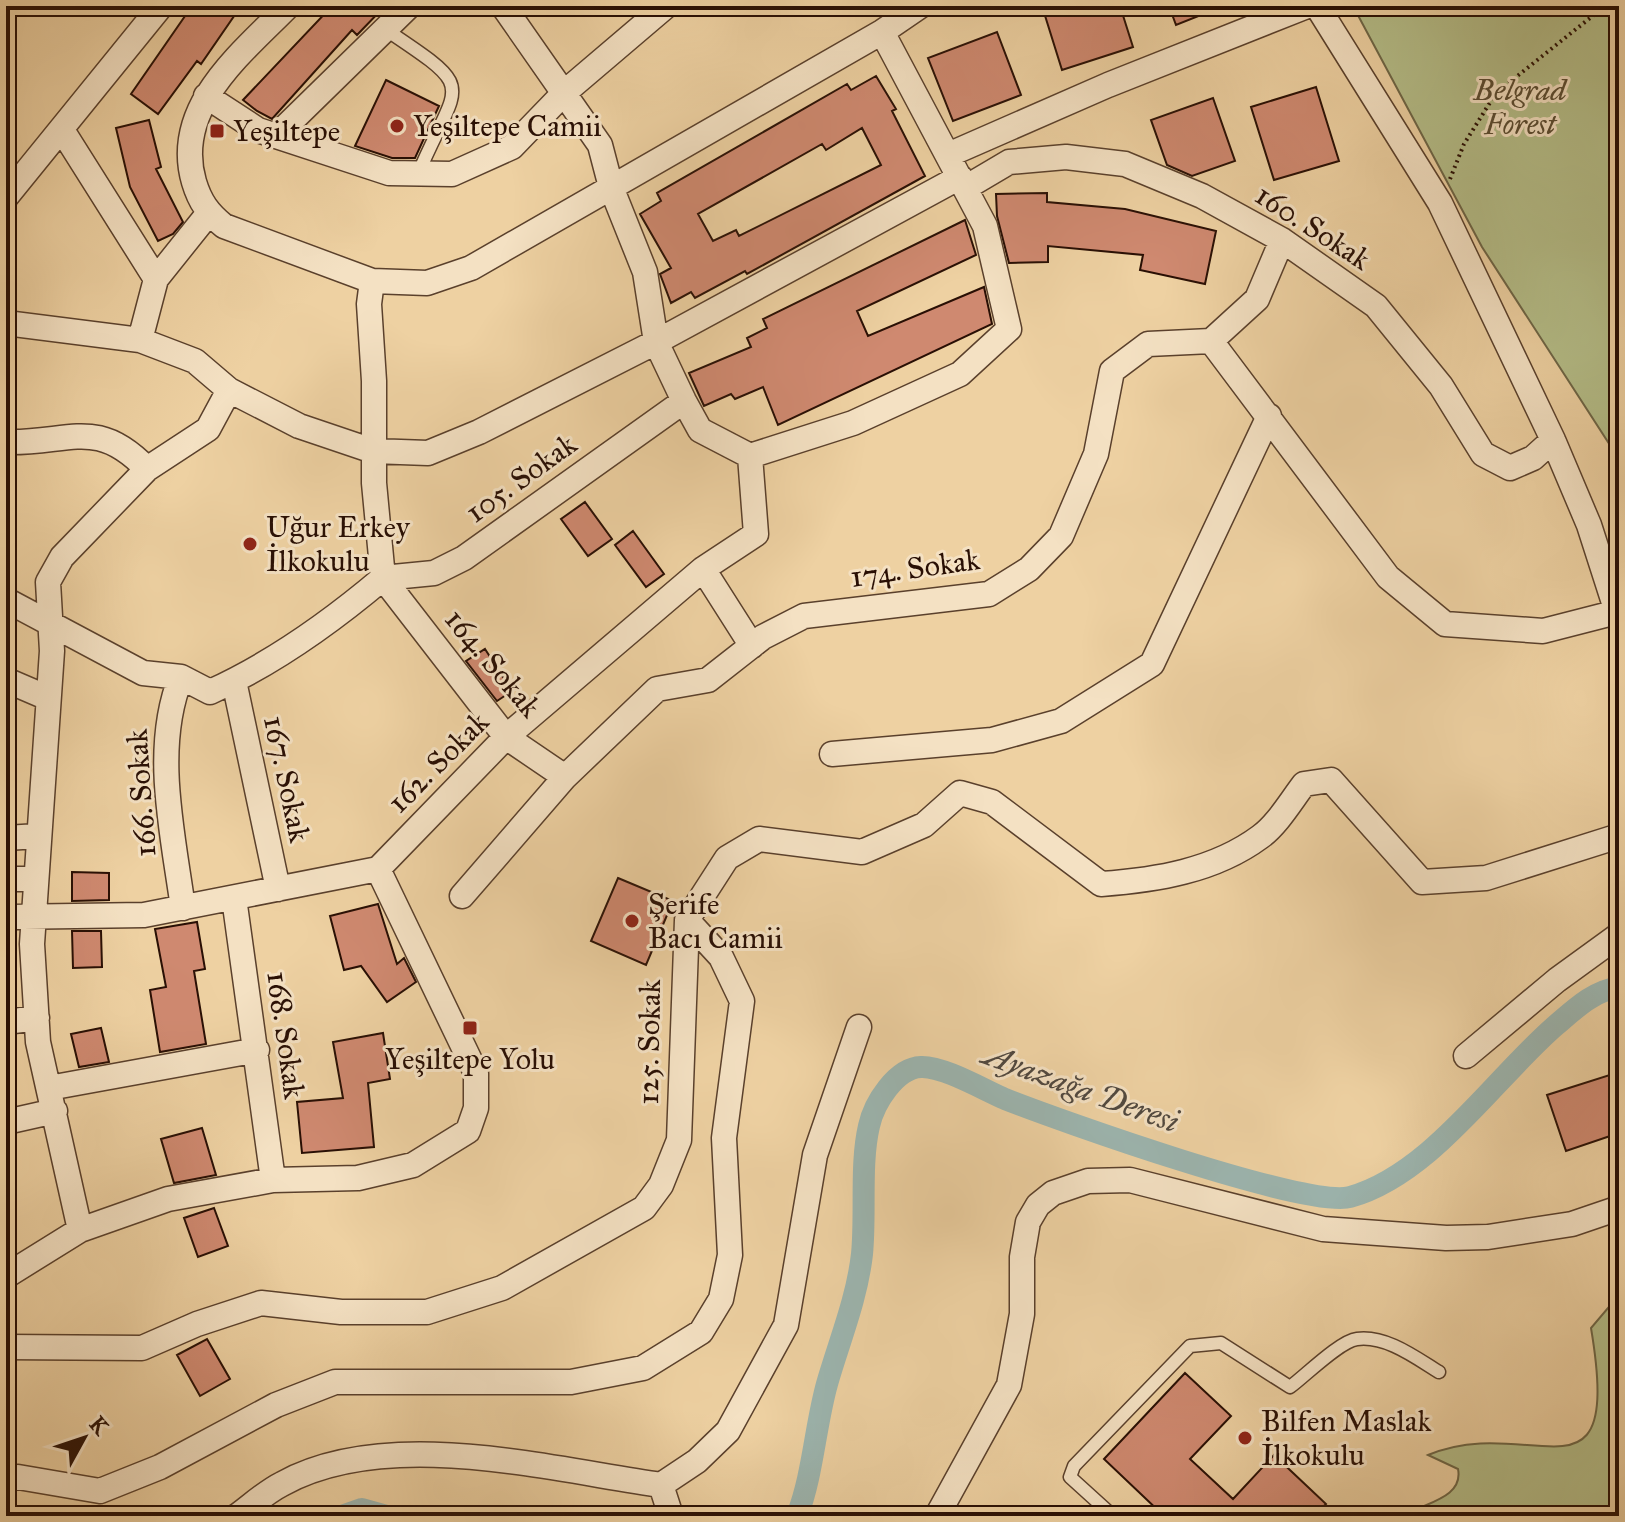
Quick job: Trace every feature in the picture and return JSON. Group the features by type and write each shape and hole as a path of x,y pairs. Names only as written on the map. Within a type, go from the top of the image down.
{"street":[{"path":"6,197 161,6"},
{"path":"288,6 233,62 206,96 189,138 190,170 198,197 208,214 224,226 372,281 427,283 471,268 882,32 920,6"},
{"path":"276,136 409,6"},
{"path":"503,6 600,145 611,187 645,272 656,342 684,401 700,430 750,456 853,423 960,374 1009,329 985,226 882,32"},
{"path":"206,96 258,130 389,173 452,174 512,147 565,92 666,6"},
{"path":"948,155 1108,85 1307,6"},
{"path":"1282,240 1257,299 1211,341 1269,416 1310,478 1388,577 1445,624 1543,631 1617,612 1589,525 1553,440 1440,203 1317,6"},
{"path":"62,130 156,279"},
{"name":"160. Sokak","path":"6,323 140,340 195,361 229,390 299,426 373,451 428,453 479,432 962,182 1009,162 1066,157 1125,164 1202,196 1282,240 1376,306 1441,386 1483,454 1510,468 1533,458 1553,440"},
{"path":"140,340 156,279 208,214"},
{"path":"6,600 143,673 181,677 210,692 234,681 353,603 383,578 373,451 374,381 369,304 372,281"},
{"name":"174. Sokak","path":"462,896 565,777 657,689 708,680 752,646 804,616 989,594 1029,569 1061,536 1096,454 1112,371 1148,344 1211,341"},
{"path":"80,1230 38,1042 33,914 48,698 51,624 48,582 62,557 147,469 208,429 229,390"},
{"name":"105. Sokak","path":"383,578 434,573 464,558 684,401"},
{"path":"832,754 992,740 1061,721 1152,664 1269,416"},
{"path":"6,442 96,435 129,450 147,469"},
{"name":"162. Sokak","path":"378,869 506,737 703,569 756,534 750,456"},
{"path":"703,569 752,646"},
{"name":"164. Sokak","path":"383,578 506,737 565,777"},
{"name":"166. Sokak","path":"181,677 168,708 168,802 183,908"},
{"path":"6,680 48,698"},
{"name":"167. Sokak","path":"234,681 278,889"},
{"path":"6,1480 18,1477 100,1491 160,1467 276,1405 335,1382 571,1382 643,1368 701,1332 721,1299 730,1255 724,1138 742,1001 721,957 687,920 727,858 759,839 862,852 924,825 960,793 992,802 1101,884 1187,873 1262,837 1304,784 1331,780 1422,882 1486,878 1619,836"},
{"path":"6,838 38,836"},
{"path":"6,917 33,914 144,915 378,869 476,1073 476,1108 468,1131 413,1165 358,1178 273,1180 168,1199 80,1230 6,1276"},
{"path":"6,879 35,879"},
{"name":"168. Sokak","path":"234,898 273,1180"},
{"name":"125. Sokak","path":"6,1347 142,1348 197,1324 261,1303 341,1312 427,1312 502,1288 644,1208 661,1185 679,1140 687,920"},
{"path":"1466,1056 1557,980 1619,935"},
{"path":"6,1022 37,1018"},
{"path":"237,1516 282,1483 347,1460 456,1456 661,1485 697,1461 728,1431 786,1325 815,1155 859,1027"},
{"path":"6,1122 52,1100 257,1050"},
{"path":"937,1516 1009,1385 1022,1314 1022,1257 1028,1222 1038,1205 1053,1193 1088,1181 1130,1180 1323,1229 1446,1238 1488,1237 1572,1224 1619,1208"},
{"path":"661,1485 671,1516"}],"lane":[{"path":"385,29 443,68 453,84 454,98 418,174"},
{"path":"1113,1516 1070,1477 1074,1466 1190,1346 1221,1343 1290,1387 1343,1345 1358,1339 1395,1346 1439,1372"}],"path":[{"path":"1440,203 1464,144 1496,93 1605,6"}],"green space":[{"name":"Belgrad Forest","path":"1353,6 1619,6 1619,459 1482,247"},
{"path":"1619,1295 1619,1516 1415,1516 1415,1510 1452,1491 1458,1478 1458,1469 1428,1455 1466,1445 1560,1446 1581,1440 1594,1422 1597,1386 1591,1328"}],"building":[{"path":"192,6 241,6 201,64 197,61 158,114 131,94"},
{"path":"332,6 385,6 357,35 352,30 272,119 243,100"},
{"path":"1042,6 1120,6 1133,47 1062,70"},
{"path":"1169,6 1221,6 1221,7 1176,25"},
{"path":"997,32 1021,95 953,121 928,58"},
{"path":"876,76 896,109 892,111 925,176 747,274 745,271 695,298 691,292 671,303 660,274 671,268 640,214 661,201 657,193 847,84 851,90","holes":["862,128 881,165 739,236 736,230 713,241 698,214 822,144 826,150"]},
{"name":"Yeşiltepe Camii","path":"386,80 439,106 415,158 392,158 355,146"},
{"path":"1316,87 1339,161 1274,180 1251,107"},
{"path":"1213,98 1235,161 1192,176 1167,165 1151,120"},
{"path":"149,120 161,167 156,169 183,222 173,234 158,241 130,187 116,128"},
{"path":"1047,193 1047,202 1125,209 1216,231 1205,284 1140,270 1143,255 1048,246 1048,262 1009,263 997,216 996,194"},
{"path":"965,220 976,255 857,311 868,336 984,287 992,324 778,425 763,387 735,399 731,394 704,406 689,373 751,347 747,338 767,328 763,319"},
{"path":"585,502 612,539 588,556 561,519"},
{"path":"633,531 664,574 646,587 615,545"},
{"path":"485,649 512,691 497,701 466,661"},
{"path":"72,872 109,873 109,900 72,901"},
{"name":"Şerife Bacı Camii","path":"618,878 673,901 646,965 591,941"},
{"path":"378,904 397,964 404,958 416,982 387,1002 361,966 344,970 330,916"},
{"path":"197,922 205,969 194,971 206,1044 160,1052 150,990 166,987 155,929"},
{"path":"72,931 101,931 102,967 73,968"},
{"path":"101,1028 109,1062 79,1067 71,1034"},
{"path":"383,1033 390,1079 368,1083 374,1147 302,1153 297,1102 343,1098 333,1042"},
{"path":"1619,1072 1619,1133 1566,1151 1547,1095"},
{"path":"202,1128 216,1175 174,1183 161,1139"},
{"path":"214,1208 228,1246 198,1257 184,1218"},
{"path":"207,1339 230,1379 200,1396 177,1355"},
{"path":"1185,1373 1231,1416 1190,1459 1233,1499 1274,1455 1326,1504 1314,1516 1164,1516 1104,1459"}],"waterway":[{"name":"Ayazağa Deresi","path":"797,1516 807,1484 827,1384 860,1271 869,1126 881,1097 903,1073 921,1067 940,1070 1033,1110 1236,1177 1325,1197 1350,1197 1379,1186 1407,1169 1459,1124 1570,1013 1593,997 1619,987"},
{"name":"Ayazağa Deresi","path":"342,1516 362,1509 387,1516"}],"place":[{"name":"Yeşiltepe Camii","path":"397,126"},
{"name":"Yeşiltepe","path":"217,131"},
{"name":"Uğur Erkey İlkokulu","path":"250,544"},
{"name":"Şerife Bacı Camii","path":"632,921"},
{"name":"Yeşiltepe Yolu","path":"470,1028"},
{"name":"Bilfen Maslak İlkokulu","path":"1245,1438"}]}
